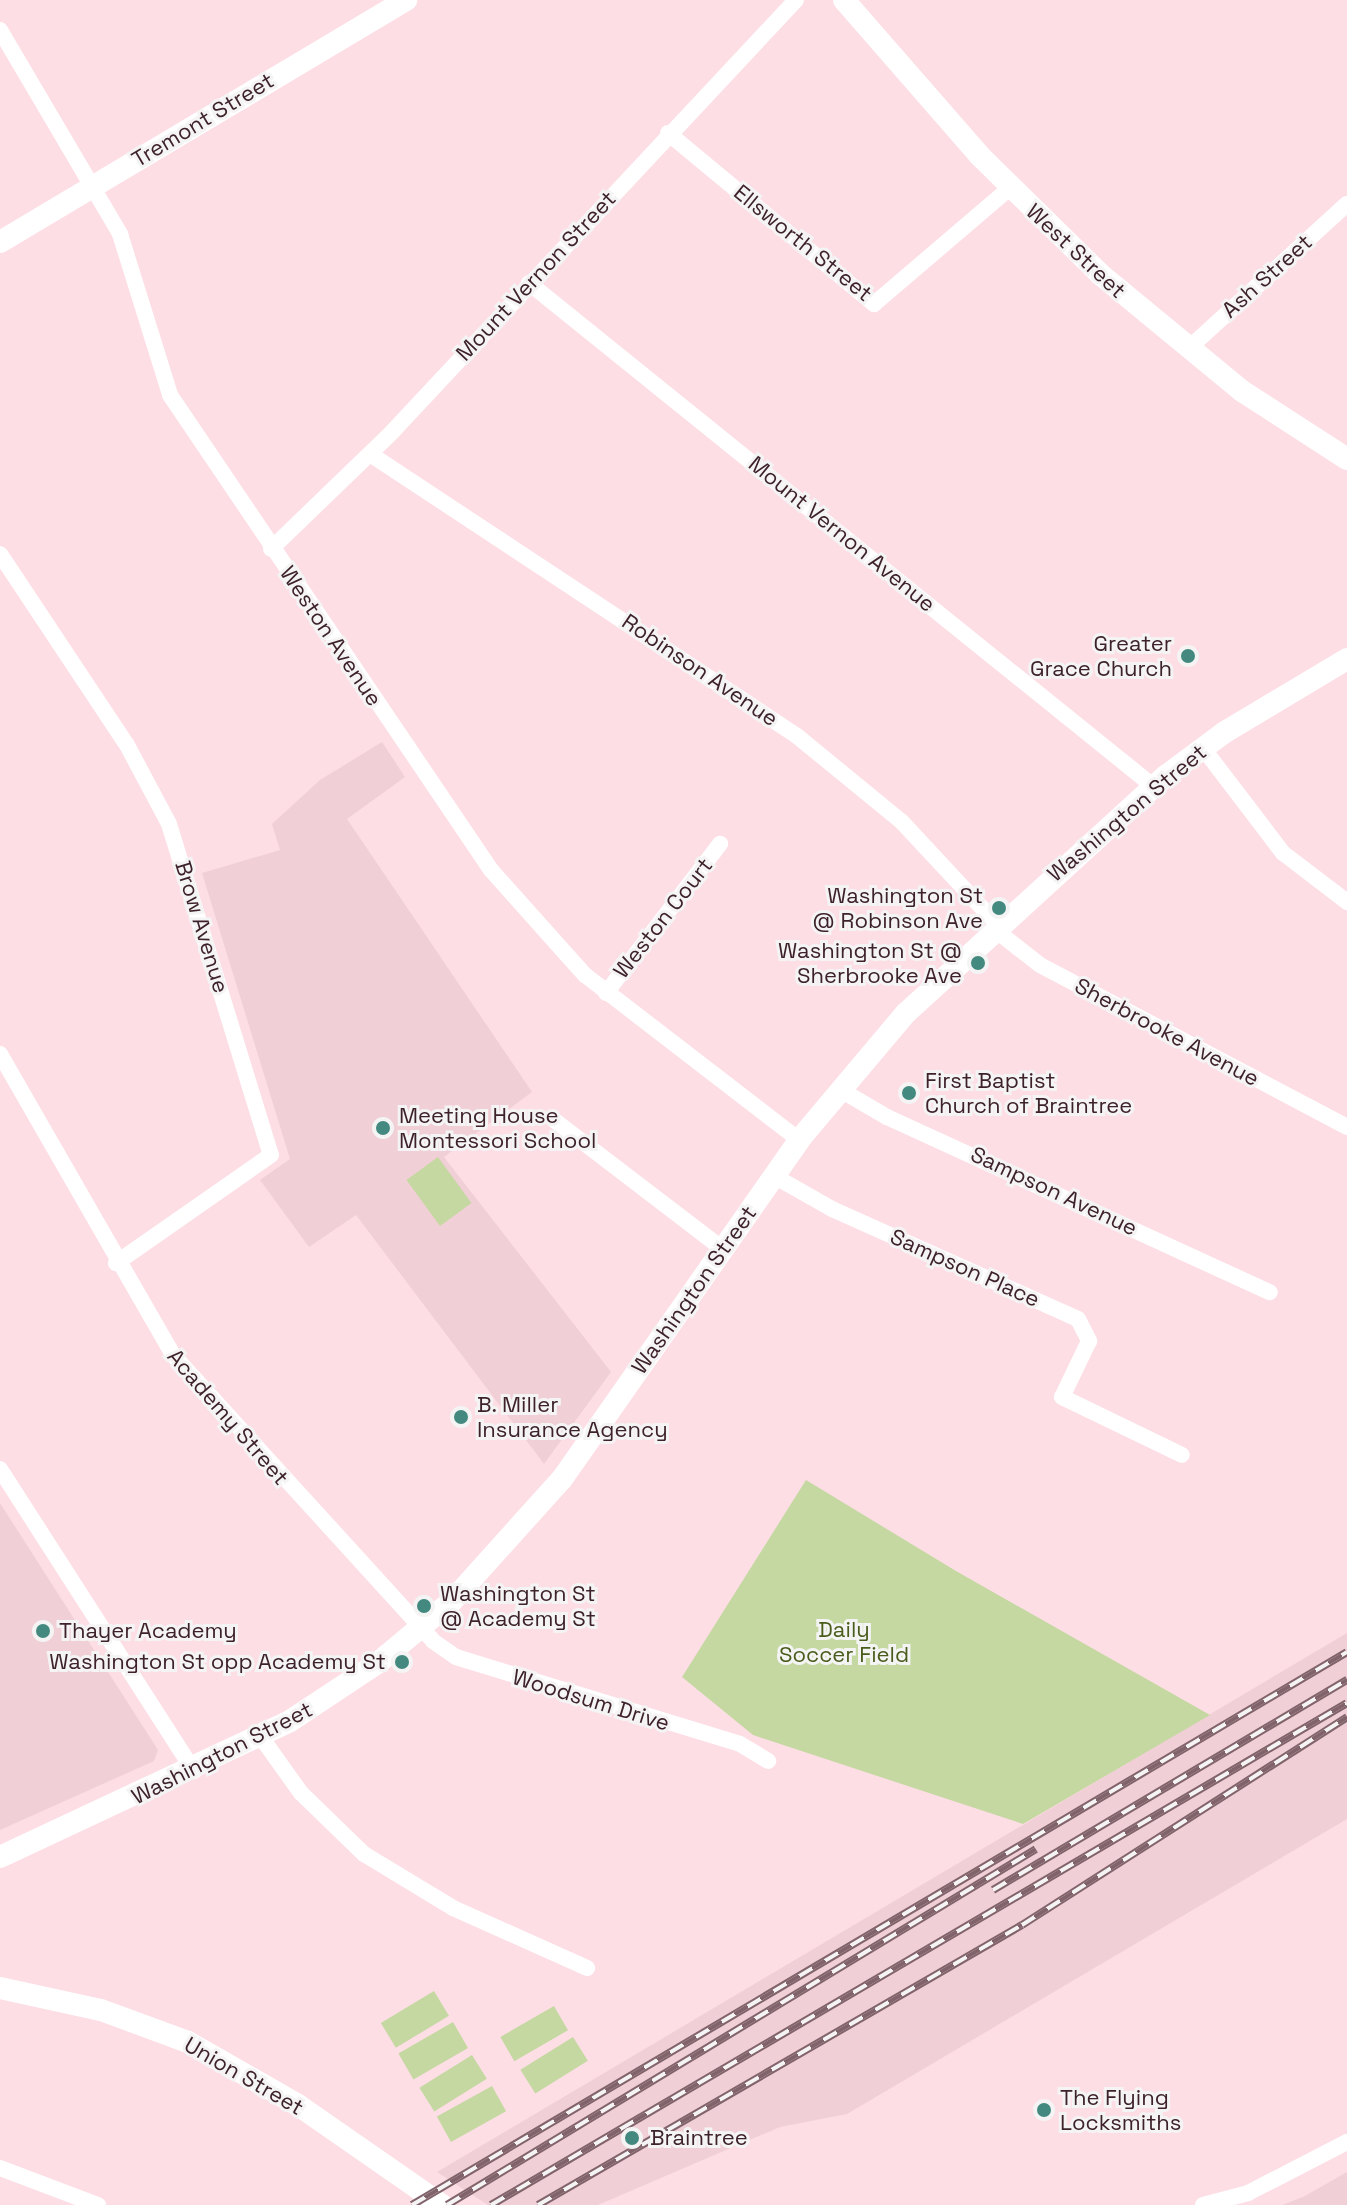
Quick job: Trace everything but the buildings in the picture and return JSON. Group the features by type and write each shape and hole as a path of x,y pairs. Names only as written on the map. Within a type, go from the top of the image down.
{"main road":[{"name":"Tremont Street","path":"0,242 406,0"},
{"name":"West Street","path":"844,0 1010,188 1188,349 1347,459"},
{"name":"Washington Street","path":"0,1857 194,1771 261,1737 334,1693 421,1628 501,1553 555,1489 799,1140 906,1013 996,927 1153,786 1203,748 1347,659"},
{"name":"Union Street","path":"0,1988 123,2016 202,2049 298,2105 442,2205"}],"street":[{"name":"Mount Vernon Street","path":"271,549 370,454 796,0"},
{"name":"Weston Avenue","path":"0,30 95,185 127,251 170,395 271,549 491,870 558,949 606,993 799,1140"},
{"name":"Ellsworth Street","path":"668,133 874,304 1010,188"},
{"name":"Ash Street","path":"1188,349 1347,204"},
{"name":"Mount Vernon Avenue","path":"529,283 1153,786"},
{"name":"Robinson Avenue","path":"370,454 797,736 901,821 996,927"},
{"name":"Brow Avenue","path":"0,554 131,752 169,824 271,1155 116,1263"},
{"path":"1203,748 1283,853 1347,902"},
{"name":"Weston Court","path":"606,993 720,844"},
{"name":"Sherbrooke Avenue","path":"996,927 1040,965 1347,1127"},
{"name":"Academy Street","path":"0,1054 116,1263 196,1385 421,1628"},
{"name":"Sampson Avenue","path":"839,1089 887,1117 1270,1292"},
{"path":"554,1120 723,1249"},
{"name":"Sampson Place","path":"774,1176 1083,1323 1087,1348 1062,1397 1182,1455"},
{"path":"0,1469 194,1771"},
{"name":"Woodsum Drive","path":"421,1628 456,1657 740,1744 768,1761"},
{"path":"261,1737 301,1793 364,1854 453,1908 587,1968"},
{"path":"1203,2205 1258,2188 1347,2142"},
{"path":"0,2168 98,2205"}],"shaded area":[{"name":"Meeting House Montessori School","path":"382,742 405,777 347,819 532,1092 444,1157 611,1372 544,1464 356,1215 309,1247 260,1180 290,1159 202,873 280,850 272,824 320,780"},
{"name":"Thayer Academy","path":"0,1503 158,1750 154,1761 0,1830"},
{"path":"1347,1633 1347,1819 847,2114 780,2127 598,2205 488,2205 437,2172"},
{"path":"1347,2172 1347,2205 1282,2205 1303,2197"}],"green space":[{"path":"438,1157 472,1203 440,1226 406,1180"},
{"name":"Daily Soccer Field","path":"806,1480 956,1571 1210,1715 1023,1824 753,1735 682,1677"},
{"path":"434,1991 449,2016 396,2048 381,2023"},
{"path":"554,2006 568,2030 514,2061 500,2037"},
{"path":"453,2022 468,2048 413,2079 398,2054"},
{"path":"573,2037 588,2061 535,2094 520,2070"},
{"path":"472,2055 487,2079 434,2112 419,2088"},
{"path":"492,2086 506,2111 451,2142 437,2117"}],"railway":[{"path":"412,2205 1347,1652"},
{"path":"993,1890 1347,1680"},
{"path":"491,2205 1347,1703"},
{"path":"538,2205 1022,1925 1347,1717"},
{"path":"447,2205 1036,1849"}],"place":[{"name":"Greater Grace Church","path":"1188,656"},
{"name":"Washington St @ Robinson Ave","path":"999,908"},
{"name":"Washington St @ Sherbrooke Ave","path":"978,963"},
{"name":"First Baptist Church of Braintree","path":"909,1093"},
{"name":"Meeting House Montessori School","path":"383,1128"},
{"name":"B. Miller Insurance Agency","path":"461,1417"},
{"name":"Washington St @ Academy St","path":"424,1606"},
{"name":"Thayer Academy","path":"43,1631"},
{"name":"Washington St opp Academy St","path":"402,1662"},
{"name":"The Flying Locksmiths","path":"1044,2110"},
{"name":"Braintree","path":"632,2138"}]}
